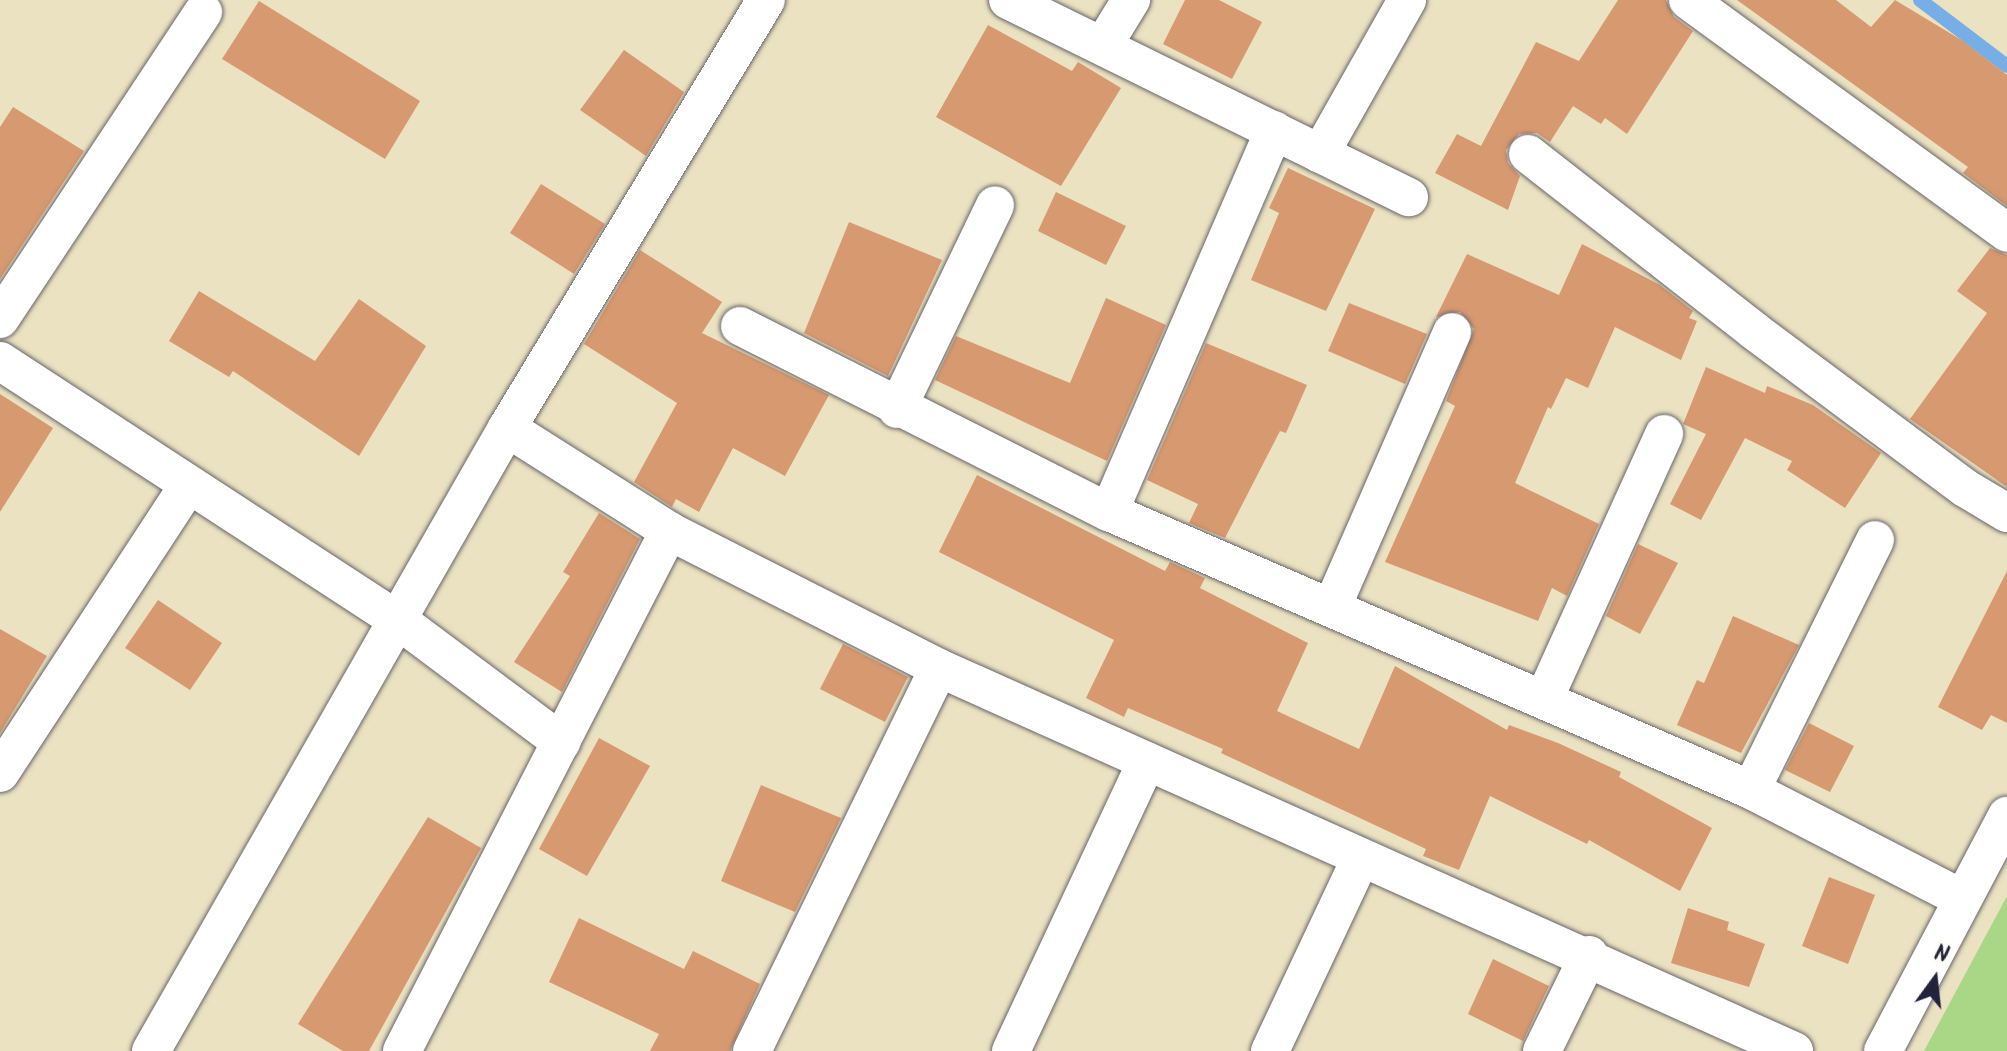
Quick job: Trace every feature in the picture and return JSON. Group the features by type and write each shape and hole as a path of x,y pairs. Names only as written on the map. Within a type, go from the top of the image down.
{"street":[{"path":"151,1051 507,428 766,0"},
{"path":"1008,0 1104,44 1409,197"},
{"path":"1104,44 1131,0"},
{"path":"1320,154 1407,0"},
{"path":"1688,0 2007,233"},
{"path":"0,319 203,12"},
{"path":"1109,512 1274,130"},
{"path":"1528,154 1766,340 1965,488 2007,513"},
{"path":"897,409 995,205"},
{"path":"740,326 897,409 1109,512 1751,790 1961,898"},
{"path":"1332,607 1452,332"},
{"path":"0,361 398,620 561,742"},
{"path":"507,428 669,531 939,668 1361,858 1589,955 1794,1051"},
{"path":"1544,699 1664,434"},
{"path":"0,773 189,484"},
{"path":"402,1051 669,531"},
{"path":"1751,790 1875,540"},
{"path":"752,1051 939,668"},
{"path":"1011,1051 1147,761"},
{"path":"1883,1051 1961,898 2007,816"},
{"path":"1270,1051 1361,858"},
{"path":"1542,1051 1589,955"}],"green space":[{"path":"2007,896 2007,1051 1924,1051"}],"building":[{"path":"1185,0 1219,0 1262,22 1232,79 1163,44"},
{"path":"1618,0 1666,0 1674,17 1693,31 1627,134 1605,118 1601,124 1573,106 1550,142 1537,133 1519,134 1506,150 1508,163 1520,176 1508,210 1435,173 1457,134 1481,146 1536,42 1579,61"},
{"path":"1737,0 1836,0 1871,27 1895,0 1963,41 2007,75 2007,206 1963,173 1968,167"},
{"path":"259,1 420,101 385,159 222,59"},
{"path":"988,25 1072,71 1078,62 1121,88 1061,186 936,117"},
{"path":"624,50 684,92 646,156 580,110"},
{"path":"13,107 84,151 0,279 0,127"},
{"path":"1288,168 1375,209 1326,311 1251,280 1279,213 1269,208"},
{"path":"541,184 605,224 574,274 510,233"},
{"path":"1056,192 1126,226 1106,265 1038,231"},
{"path":"849,222 942,260 888,376 804,333"},
{"path":"1582,244 1660,285 1693,311 1689,318 1697,321 1681,360 1615,327 1588,388 1566,378 1551,409 1548,407 1515,483 1599,524 1567,596 1552,588 1538,621 1385,562 1455,406 1446,401 1474,329 1460,312 1436,317 1467,254 1559,295"},
{"path":"1990,248 2007,255 2007,487 1910,419 1987,313 1957,291"},
{"path":"640,250 722,302 702,333 829,395 785,476 733,448 699,512 676,499 672,507 634,482 677,403 584,344"},
{"path":"199,291 315,361 359,299 426,346 359,456 233,371 229,377 169,341"},
{"path":"1106,298 1166,325 1107,461 935,380 956,336 1070,383"},
{"path":"1349,303 1427,334 1405,384 1328,351"},
{"path":"1206,343 1307,385 1286,433 1280,431 1225,538 1189,523 1198,504 1147,480"},
{"path":"1706,367 1765,393 1767,386 1813,405 1881,453 1845,508 1787,470 1792,461 1745,438 1701,520 1670,504 1706,434 1683,424"},
{"path":"0,394 53,428 0,512"},
{"path":"977,475 1165,571 1170,562 1205,578 1200,588 1308,643 1277,711 1359,749 1395,666 1507,730 1509,725 1558,743 1621,772 1619,777 1712,828 1680,891 1589,840 1587,844 1490,796 1459,870 1423,856 1426,849 1221,753 1223,749 1128,708 1124,717 1086,698 1114,640 939,552"},
{"path":"599,513 640,539 562,692 514,662 570,576 563,572"},
{"path":"1638,544 1678,563 1640,634 1606,616"},
{"path":"2007,571 2007,723 1991,715 1982,730 1938,707"},
{"path":"158,600 222,643 190,690 125,648"},
{"path":"1733,616 1799,645 1741,753 1677,725 1697,680 1704,683"},
{"path":"0,629 47,656 0,733"},
{"path":"843,644 908,677 885,722 820,689"},
{"path":"1809,723 1854,746 1830,792 1785,770"},
{"path":"599,738 650,766 587,876 539,849"},
{"path":"761,785 841,818 795,912 721,881"},
{"path":"428,817 481,848 369,1051 343,1051 298,1024"},
{"path":"1829,877 1875,895 1848,964 1802,946"},
{"path":"1688,908 1729,922 1727,930 1765,944 1749,987 1671,963"},
{"path":"579,918 684,969 693,951 760,984 730,1051 650,1051 659,1034 549,982"},
{"path":"1493,959 1549,986 1523,1041 1468,1014"}],"waterway":[{"path":"1920,0 2007,66"}]}
